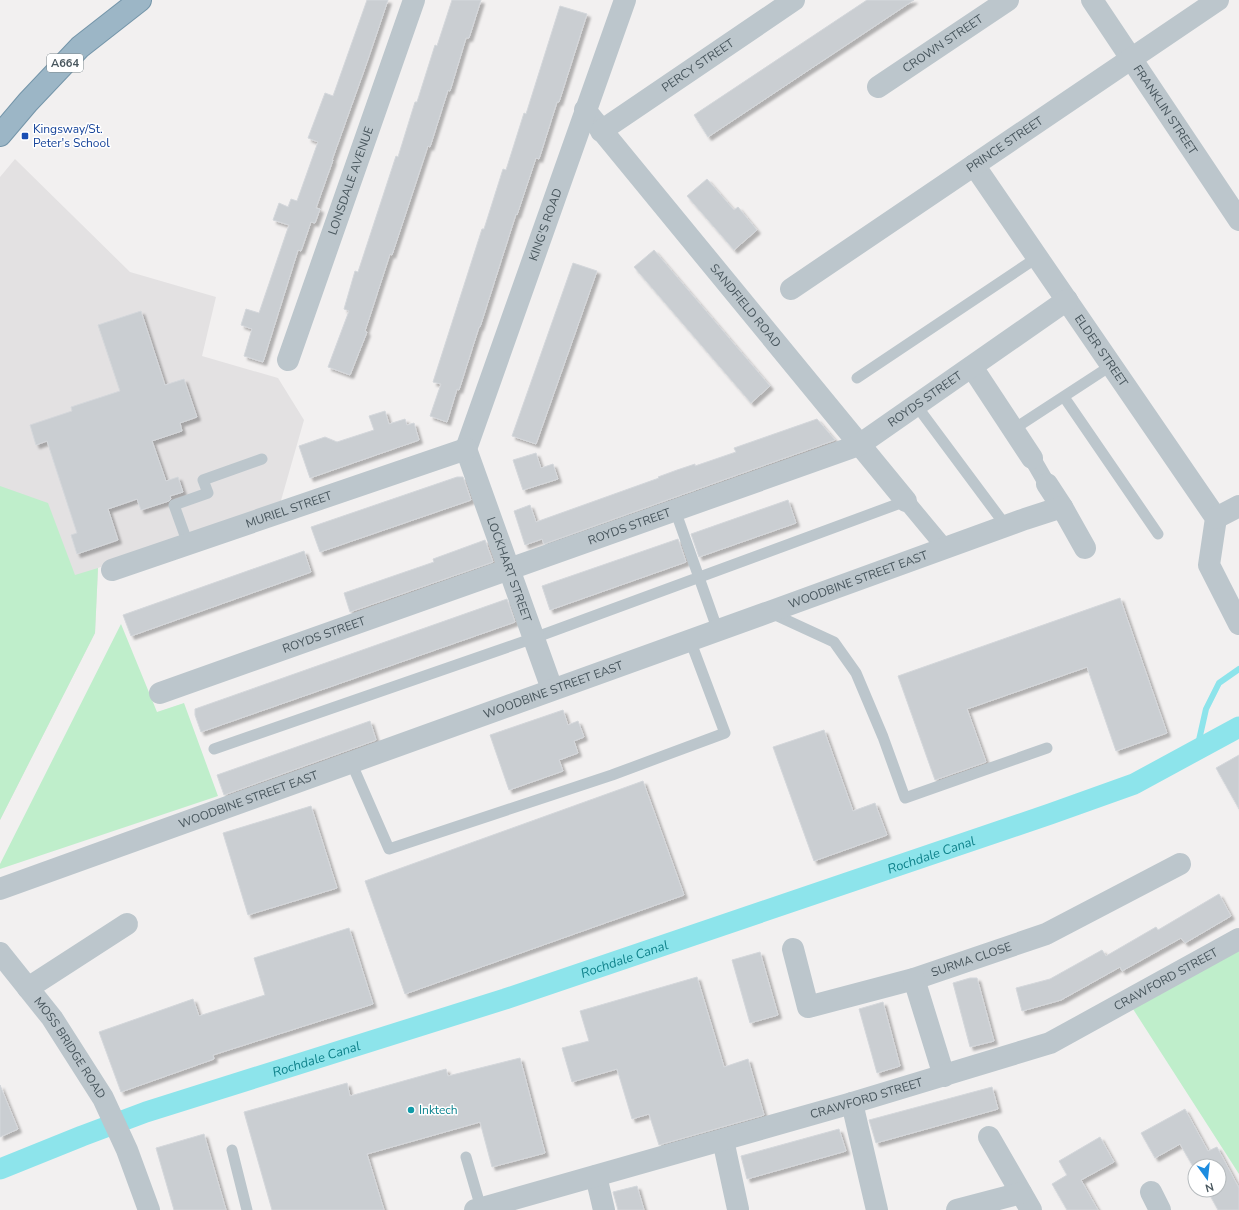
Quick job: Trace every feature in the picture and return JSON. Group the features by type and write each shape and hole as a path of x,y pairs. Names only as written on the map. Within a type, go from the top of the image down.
{"highway":[{"name":"A664","path":"0,135 28,102 80,47 140,0"}],"street":[{"name":"LONSDALE AVENUE","path":"288,360 414,0"},
{"name":"KING'S ROAD","path":"466,449 625,0"},
{"name":"PERCY STREET","path":"601,131 794,0"},
{"name":"CROWN STREET","path":"878,87 1008,0"},
{"name":"FRANKLIN STREET","path":"1092,0 1131,59 1236,210"},
{"name":"PRINCE STREET","path":"791,289 1218,0"},
{"name":"SANDFIELD ROAD","path":"585,110 906,501"},
{"name":"ELDER STREET","path":"974,164 1216,518"},
{"name":"ROYDS STREET","path":"160,693 859,445 1068,300"},
{"path":"972,367 1014,429 1086,548"},
{"name":"MURIEL STREET","path":"112,570 466,449"},
{"name":"LOCKHART STREET","path":"466,449 552,689"},
{"path":"906,501 945,548"},
{"path":"1239,506 1216,518 1209,565 1239,624"},
{"name":"WOODBINE STREET EAST","path":"0,888 1062,507"},
{"name":"SURMA CLOSE","path":"793,949 808,1007 914,979 1046,934 1180,864"},
{"path":"28,988 128,924"},
{"name":"CRAWFORD STREET","path":"478,1209 852,1103 1050,1043 1239,939"},
{"name":"MOSS BRIDGE ROAD","path":"0,953 52,1018 103,1098 127,1150 149,1210"},
{"path":"914,979 944,1076"},
{"path":"852,1103 877,1210"},
{"path":"957,1210 1026,1201 989,1137"},
{"path":"723,1140 738,1209"},
{"path":"596,1176 604,1210"}],"lane":[{"path":"856,378 1038,257"},
{"path":"1014,429 1112,366"},
{"path":"1064,397 1158,534"},
{"path":"916,405 1006,526"},
{"path":"188,544 174,505 208,493 204,480 262,459"},
{"path":"214,749 534,638 906,501"},
{"path":"675,510 718,631"},
{"path":"769,612 834,642 856,673 883,737 904,798 1047,748"},
{"path":"351,762 389,849 612,776 725,733 690,640"},
{"path":"232,1150 247,1210"},
{"path":"466,1157 478,1209"}],"shaded area":[{"path":"15,159 130,272 216,297 202,356 278,378 304,420 280,504 98,568 95,633 0,820 0,177"}],"green space":[{"path":"0,486 48,503 75,575 98,568 95,633 0,820"},
{"path":"121,624 157,712 184,703 218,796 0,869 0,864"},
{"path":"1239,947 1239,1174 1133,1009"}],"building":[{"path":"367,0 388,0 316,208 320,209 315,223 311,222 301,251 298,250 263,362 244,356 252,329 241,325 246,309 259,313 289,225 273,220 279,203 288,207 291,199 297,201 318,142 308,138 325,93 333,96"},
{"path":"452,0 481,0 469,38 466,38 450,91 448,90 430,147 428,146 392,255 390,254 365,331 367,332 350,375 328,367 349,311 344,309 355,271 358,272 396,156 398,157 415,102 417,102 435,45 437,46"},
{"path":"867,0 914,0 708,137 694,115"},
{"path":"560,6 587,14 539,159 536,158 517,215 516,214 480,327 459,390 457,389 447,422 430,416 441,384 433,382 482,229 484,229 503,169 506,170 524,113 526,114"},
{"path":"707,179 734,210 738,207 757,230 734,250 687,196"},
{"path":"654,250 770,386 751,403 634,267"},
{"path":"573,263 597,271 536,444 512,436"},
{"path":"141,311 165,385 184,379 197,417 180,423 182,431 152,441 166,481 178,477 183,492 170,496 171,499 169,501 141,510 137,499 108,509 118,540 77,554 71,535 77,533 47,441 36,445 30,425 72,411 71,407 120,391 98,325"},
{"path":"385,411 389,424 405,419 407,425 414,423 419,440 310,478 299,446 325,437 337,442 374,430 369,416"},
{"path":"817,419 835,440 544,544 542,539 525,545 514,511 530,505 536,522 659,478 658,477 677,470 695,464 695,466 736,452 734,448"},
{"path":"536,453 541,468 553,464 558,479 523,490 513,460"},
{"path":"457,477 463,477 471,500 320,552 311,527"},
{"path":"788,500 796,523 699,557 691,534"},
{"path":"678,539 686,562 550,610 542,586"},
{"path":"485,540 493,562 350,612 344,593 434,562 433,559"},
{"path":"304,551 311,572 131,636 123,615"},
{"path":"1120,598 1167,733 1116,751 1087,667 967,709 986,762 935,780 898,676"},
{"path":"507,599 515,622 201,732 195,715 195,709"},
{"path":"563,710 568,725 578,721 584,737 574,741 578,753 559,760 563,771 509,790 490,735"},
{"path":"370,721 376,740 224,795 217,775"},
{"path":"824,730 853,811 875,803 887,835 814,861 773,747"},
{"path":"1239,755 1239,809 1216,768"},
{"path":"643,781 684,895 405,994 365,881"},
{"path":"311,806 337,888 248,915 223,833"},
{"path":"1219,894 1231,916 1185,943 1181,938 1122,971 1120,967 1061,1000 1022,1011 1016,988 1050,979 1102,950 1106,956 1156,927 1158,930"},
{"path":"349,928 373,1004 213,1055 214,1059 121,1092 99,1032 193,999 199,1016 265,995 254,958"},
{"path":"760,952 778,1015 750,1023 732,960"},
{"path":"697,977 724,1067 748,1059 764,1115 659,1145 649,1114 632,1119 617,1069 572,1082 562,1048 589,1041 580,1011"},
{"path":"970,978 977,978 994,1041 970,1047 953,983"},
{"path":"883,1002 900,1066 877,1073 859,1009"},
{"path":"520,1058 545,1153 492,1167 480,1122 367,1154 384,1210 272,1210 244,1112 347,1083 350,1096 446,1069 448,1076"},
{"path":"0,1085 18,1129 0,1137"},
{"path":"992,1087 998,1109 876,1143 869,1120"},
{"path":"1185,1109 1208,1151 1217,1147 1223,1158 1188,1158 1180,1144 1155,1158 1141,1133"},
{"path":"839,1129 846,1151 747,1179 741,1156"},
{"path":"204,1134 226,1210 174,1210 156,1148"},
{"path":"1100,1137 1114,1162 1081,1180 1098,1210 1067,1210 1052,1184 1067,1175 1059,1161"},
{"path":"1227,1166 1239,1188 1239,1210 1218,1210 1211,1198 1227,1198"},
{"path":"637,1186 644,1210 618,1210 613,1192"}],"waterway":[{"path":"1197,749 1206,709 1219,683 1239,669"},
{"name":"Rochdale Canal","path":"0,1169 146,1112 505,999 1050,814 1134,784 1239,727"}],"place":[{"name":"Kingsway/St. Peter's School","path":"25,136"},
{"name":"Inktech","path":"411,1110"}]}
